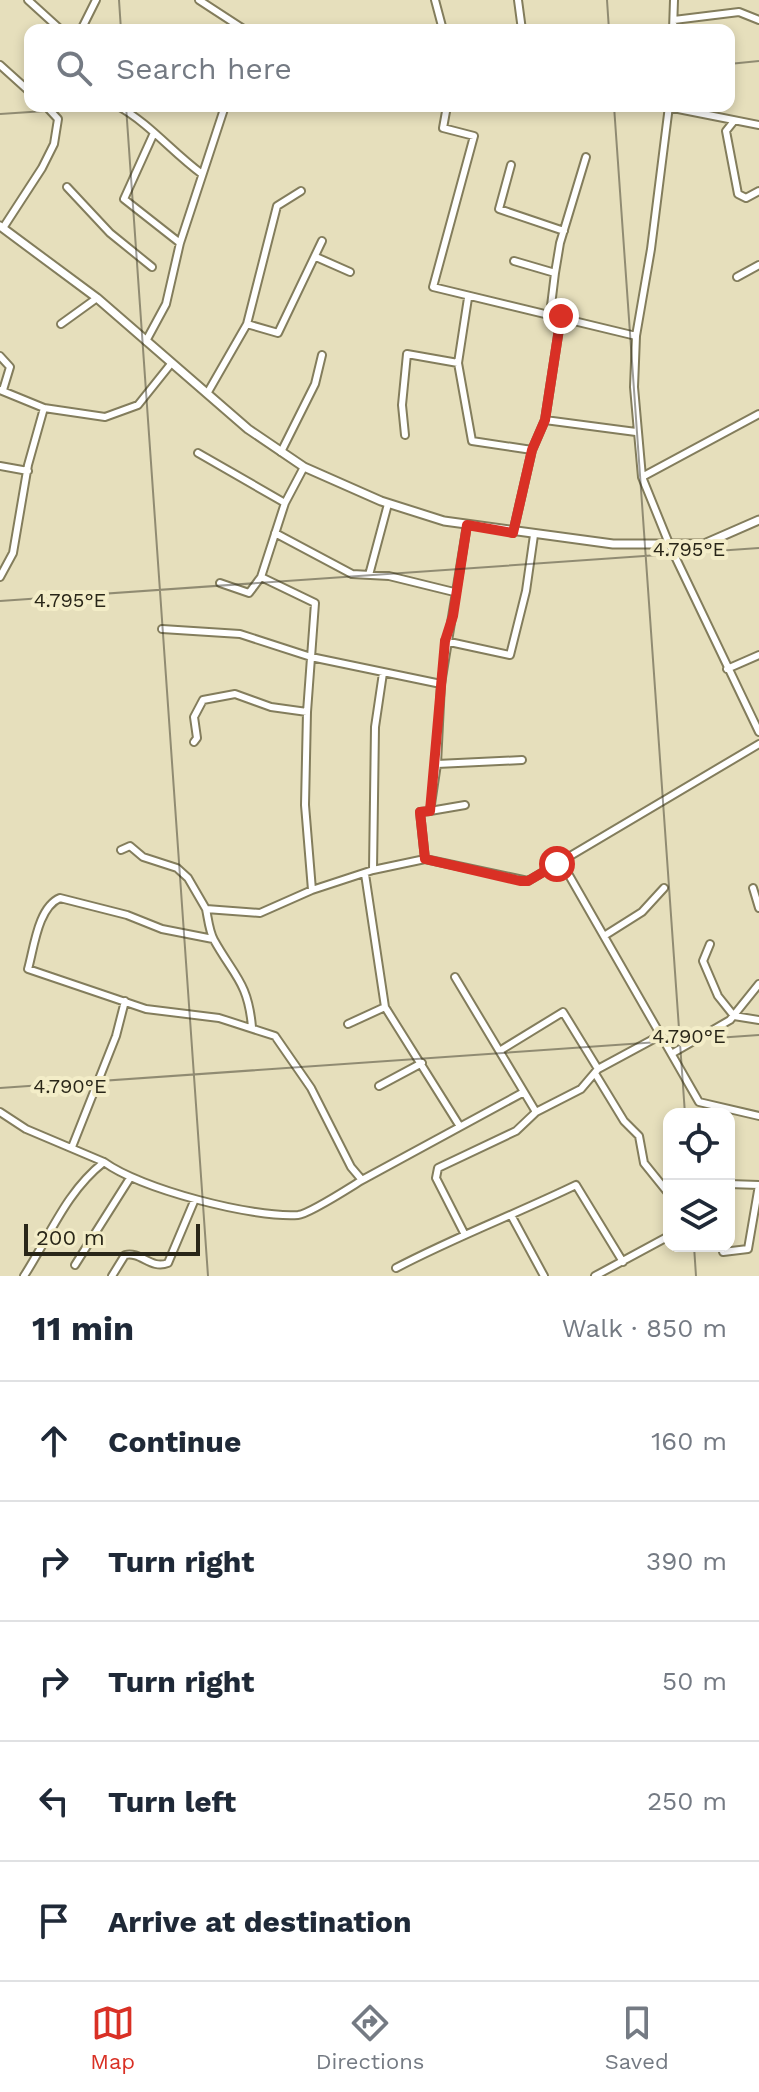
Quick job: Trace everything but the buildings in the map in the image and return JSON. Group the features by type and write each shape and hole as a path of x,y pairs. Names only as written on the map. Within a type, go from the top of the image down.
{"street":[{"path":"28,0 54,24"},
{"path":"84,24 96,0"},
{"path":"199,0 236,24"},
{"path":"435,0 441,24"},
{"path":"518,0 521,24"},
{"path":"674,0 674,24"},
{"path":"674,20 739,12 758,16"},
{"path":"0,65 24,87"},
{"path":"52,112 58,119 54,144 1,227 97,298 170,365 208,392 248,429 304,467 388,504 467,525 513,533 670,546 704,544 759,520"},
{"path":"128,112 202,174"},
{"path":"146,341 166,304 180,243 223,112"},
{"path":"446,112 443,128 474,136 433,287 468,298 561,316 636,336"},
{"path":"667,112 651,249 636,336 636,432 642,477 670,546 759,732"},
{"path":"704,112 759,125"},
{"path":"734,121 726,131 738,194 746,198 759,191"},
{"path":"153,135 124,199 180,243"},
{"path":"550,314 564,231 586,157"},
{"path":"511,165 499,209 564,231"},
{"path":"67,187 110,233 152,267"},
{"path":"208,392 247,324 277,206 301,191"},
{"path":"247,324 278,333 322,241"},
{"path":"316,257 350,272"},
{"path":"514,261 555,273"},
{"path":"737,277 759,265"},
{"path":"61,324 97,298"},
{"path":"468,298 458,363 472,441 532,450"},
{"path":"513,533 532,450 545,420 561,316"},
{"path":"405,435 402,405 407,354 458,363"},
{"path":"281,452 315,384 322,355"},
{"path":"0,356 10,367 2,390 44,408 105,417 138,405 170,365"},
{"path":"0,577 13,553 28,471 44,408"},
{"path":"642,477 759,414"},
{"path":"545,420 636,432"},
{"path":"198,453 285,503"},
{"path":"0,466 28,471"},
{"path":"220,583 249,593 261,577 285,503 304,467"},
{"path":"369,575 388,504"},
{"path":"430,811 437,764 445,641 453,616 454,592 467,525"},
{"path":"275,533 352,574 389,576 454,592"},
{"path":"445,641 510,655 525,598 534,535"},
{"path":"261,577 315,603 307,712 305,805 312,890"},
{"path":"162,629 240,634 311,657 441,684"},
{"path":"727,669 759,655"},
{"path":"373,870 375,727 383,673"},
{"path":"194,742 197,738 194,717 203,700 235,694 271,707 307,712"},
{"path":"206,909 260,913 312,890 373,870 425,859 528,881 759,744"},
{"path":"437,764 522,760"},
{"path":"425,859 420,812 465,805"},
{"path":"121,850 130,846 143,857 177,868 188,878 206,909 213,939 240,976 250,1003 252,1027"},
{"path":"562,863 699,1102 711,1108"},
{"path":"365,874 385,1007 459,1125"},
{"path":"604,936 642,912 664,888"},
{"path":"753,888 759,908"},
{"path":"213,939 162,929 68,898 52,902 28,969 146,1009 219,1018 275,1036 311,1088 351,1167 362,1180"},
{"path":"710,944 703,961 704,969 718,996 734,1016 759,1020"},
{"path":"455,977 536,1112"},
{"path":"673,1053 734,1016 759,984"},
{"path":"72,1147 116,1036 125,1001"},
{"path":"348,1024 385,1007"},
{"path":"501,1050 561,1012 624,1121 639,1136 644,1163 663,1187"},
{"path":"464,1233 436,1178 438,1168 516,1131 536,1112 581,1089 597,1072 661,1035"},
{"path":"379,1086 422,1063"},
{"path":"0,1112 26,1129 104,1162 130,1178 195,1199 246,1211 298,1215 326,1203 459,1125 524,1092"},
{"path":"735,1113 759,1116"},
{"path":"24,1276 49,1228 78,1186 104,1162"},
{"path":"75,1265 130,1178"},
{"path":"735,1184 759,1185 748,1249 735,1251"},
{"path":"396,1268 464,1233 576,1185 623,1262"},
{"path":"112,1276 125,1255 132,1253 154,1265 168,1263 195,1199"},
{"path":"511,1215 544,1276"},
{"path":"595,1276 663,1239"}],"route":[{"path":"557,864 528,881 520,881 425,859 420,812 430,811 437,764 445,641 453,616 454,592 467,525 513,533 532,450 545,420 561,316"}]}
